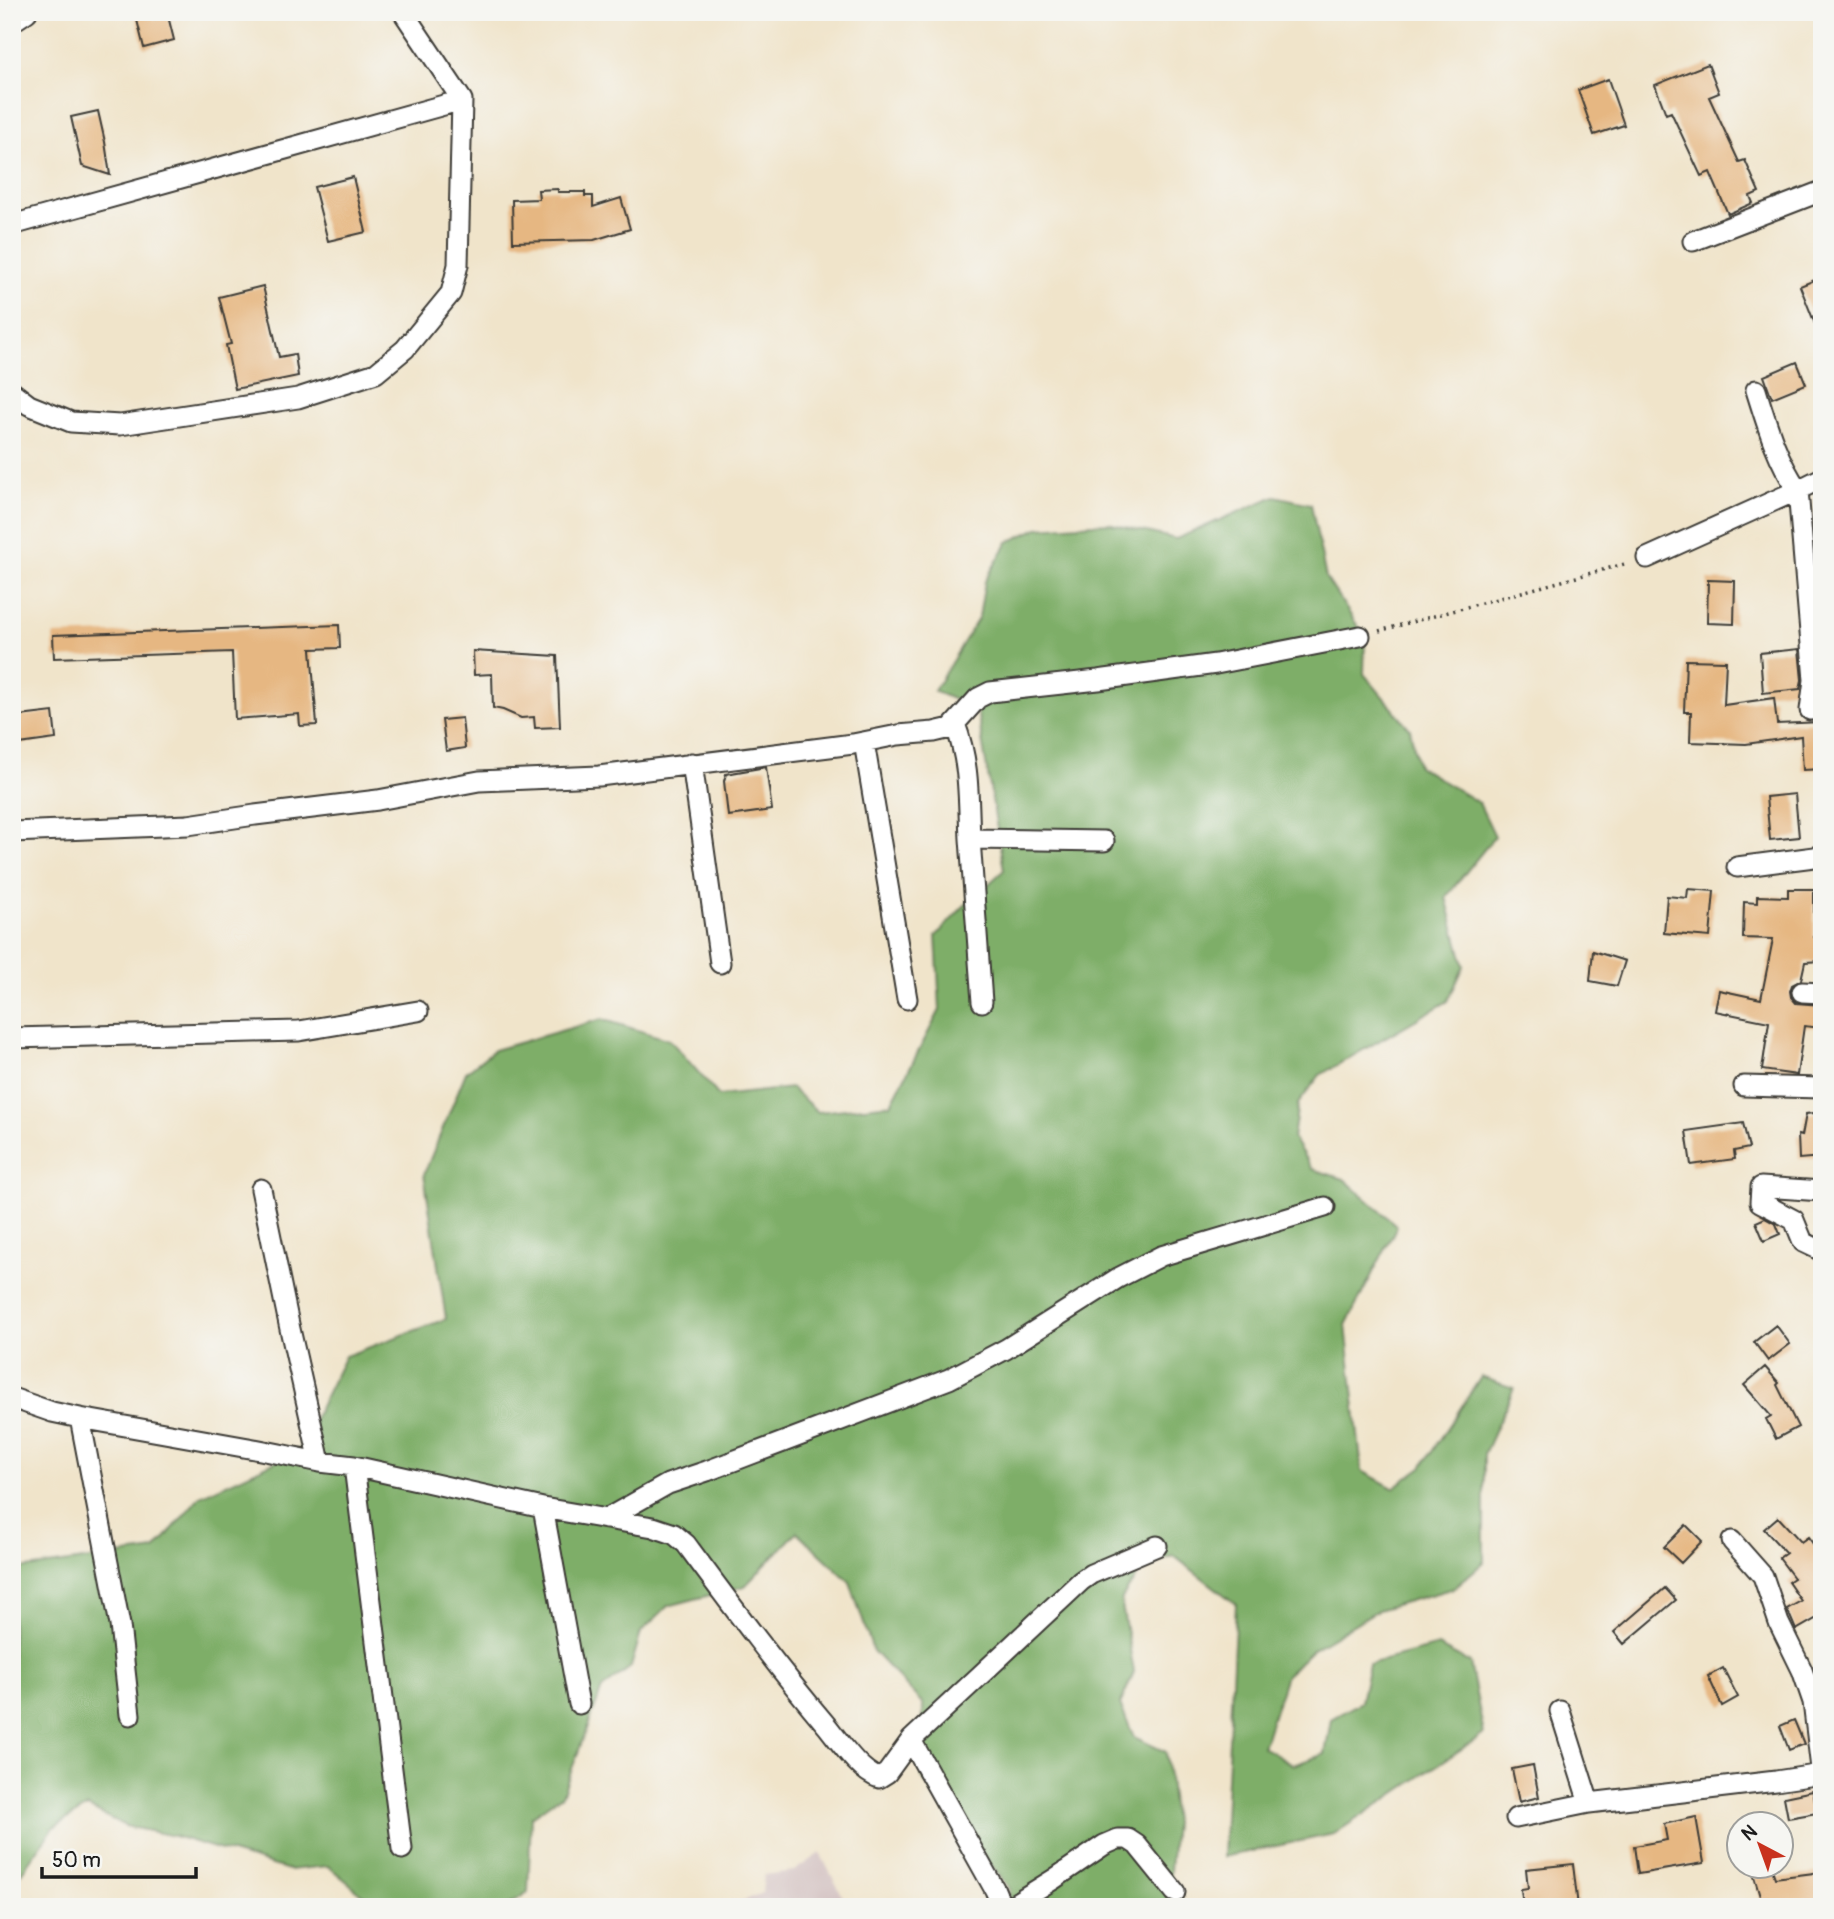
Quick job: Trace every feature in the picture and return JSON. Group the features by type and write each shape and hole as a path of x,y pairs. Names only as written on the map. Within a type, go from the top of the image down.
{"street":[{"path":"12,22 27,12"},
{"path":"12,392 29,405 71,422 120,425 298,398 376,373 405,349 451,293 458,265 462,100 403,12"},
{"path":"12,225 462,100"},
{"path":"1693,241 1822,191"},
{"path":"1756,390 1772,442 1798,490 1814,680 1811,710 1822,709"},
{"path":"1647,558 1822,478"},
{"path":"12,832 188,825 378,800 479,781 598,776 864,742 944,730 955,724 978,698 990,692 1216,664 1360,636"},
{"path":"955,724 967,765 982,1002"},
{"path":"864,742 907,999"},
{"path":"692,763 720,962"},
{"path":"970,839 1104,841"},
{"path":"1737,867 1822,856"},
{"path":"1802,992 1822,993"},
{"path":"12,1038 299,1031 418,1011"},
{"path":"1744,1086 1822,1088"},
{"path":"1822,1191 1761,1187 1760,1202 1794,1220 1803,1242 1822,1251"},
{"path":"261,1189 320,1462"},
{"path":"606,1519 668,1484 949,1379 1006,1349 1118,1278 1161,1256 1325,1207"},
{"path":"12,1398 52,1412 80,1418 354,1466 543,1508 653,1527 674,1534 686,1544 784,1675 853,1757 870,1775 879,1778 887,1773 911,1741 1081,1581 1091,1574 1157,1546"},
{"path":"80,1418 120,1625 130,1715"},
{"path":"354,1466 402,1849"},
{"path":"543,1508 579,1704"},
{"path":"1516,1818 1589,1803 1821,1775 1813,1702 1802,1670 1779,1623 1763,1576 1732,1541"},
{"path":"1560,1711 1589,1803"},
{"path":"911,1741 1002,1907"},
{"path":"1009,1907 1104,1845 1118,1839 1128,1839 1137,1845 1175,1892"}],"path":[{"path":"1360,636 1647,558"}],"shaded area":[{"path":"820,1853 848,1907 728,1907 762,1893 764,1875 794,1871"}],"green space":[{"path":"1275,496 1311,504 1326,578 1365,637 1364,674 1410,729 1418,766 1479,803 1495,836 1446,897 1464,966 1448,1001 1320,1075 1298,1104 1293,1138 1312,1169 1344,1179 1397,1226 1346,1325 1362,1471 1393,1488 1422,1467 1481,1377 1514,1388 1484,1454 1484,1562 1454,1588 1378,1610 1313,1649 1286,1675 1263,1747 1293,1765 1325,1754 1331,1719 1361,1702 1369,1664 1438,1646 1470,1663 1484,1734 1334,1834 1223,1857 1236,1604 1174,1556 1141,1569 1121,1600 1134,1672 1120,1705 1134,1737 1166,1752 1174,1822 1167,1907 1008,1907 1010,1889 922,1778 923,1704 873,1651 850,1582 797,1532 745,1586 668,1606 641,1632 631,1667 602,1689 562,1795 531,1817 528,1892 506,1907 378,1907 328,1866 289,1870 174,1836 125,1826 88,1807 54,1827 18,1877 12,1803 12,1570 155,1550 200,1496 298,1451 345,1356 446,1319 424,1174 466,1072 494,1050 602,1019 670,1040 719,1096 791,1088 818,1112 891,1104 940,1010 936,936 1004,870 977,710 934,691 979,617 985,581 1008,542 1038,528 1108,523 1176,539"}],"building":[{"path":"135,12 153,12 155,20 168,16 174,40 144,48"},
{"path":"1708,64 1719,93 1709,97 1739,162 1745,160 1759,192 1750,196 1753,203 1728,214 1710,172 1701,176 1671,112 1666,114 1655,85"},
{"path":"1608,79 1624,125 1594,135 1578,90"},
{"path":"98,111 110,175 82,166 71,117"},
{"path":"353,177 366,232 328,241 314,187"},
{"path":"558,189 558,192 585,192 585,196 593,196 593,207 621,198 630,229 594,240 513,242 512,200 539,199 538,190"},
{"path":"1822,277 1822,339 1821,339 1800,286"},
{"path":"263,286 279,357 295,354 298,376 235,389 226,345 231,344 219,297"},
{"path":"1797,362 1806,384 1772,398 1764,376"},
{"path":"1708,580 1735,581 1734,624 1707,623"},
{"path":"339,625 340,648 311,649 317,725 300,726 299,714 235,719 232,652 54,658 53,635"},
{"path":"1799,649 1802,680 1800,689 1763,693 1760,653"},
{"path":"473,651 557,656 560,727 535,728 534,717 521,718 493,708 492,674 474,675"},
{"path":"1686,660 1726,661 1724,705 1774,698 1777,724 1822,722 1822,769 1803,770 1801,736 1746,744 1690,742 1691,712 1684,712"},
{"path":"53,712 56,739 12,745 12,717"},
{"path":"462,718 465,748 446,751 442,720"},
{"path":"766,767 772,810 728,816 724,781 726,774"},
{"path":"1795,794 1799,837 1770,840 1766,797"},
{"path":"1688,889 1714,891 1710,937 1664,933 1667,896 1687,898"},
{"path":"1788,889 1814,889 1814,937 1822,937 1822,961 1805,962 1801,980 1792,985 1790,991 1796,1003 1822,1005 1822,1028 1804,1026 1797,1075 1762,1070 1769,1022 1715,1011 1719,990 1761,999 1773,939 1743,938 1744,902 1757,903 1757,896 1788,897"},
{"path":"1593,951 1625,961 1617,986 1590,981"},
{"path":"1822,1112 1822,1157 1799,1159 1798,1135 1802,1136 1806,1114"},
{"path":"1743,1123 1749,1148 1734,1151 1735,1159 1691,1165 1686,1131"},
{"path":"1765,1218 1776,1224 1780,1234 1764,1241 1756,1222"},
{"path":"1776,1325 1790,1344 1768,1361 1754,1342"},
{"path":"1765,1367 1779,1383 1777,1385 1798,1427 1776,1439 1766,1419 1771,1416 1744,1385"},
{"path":"1778,1517 1801,1542 1808,1537 1822,1556 1822,1596 1815,1601 1822,1615 1796,1630 1787,1609 1801,1601 1788,1582 1794,1578 1779,1558 1786,1553 1764,1529"},
{"path":"1686,1525 1702,1541 1681,1563 1664,1547"},
{"path":"1665,1588 1676,1600 1624,1644 1614,1632"},
{"path":"1723,1668 1738,1697 1722,1706 1708,1676"},
{"path":"1794,1720 1804,1744 1789,1750 1780,1726"},
{"path":"1533,1765 1539,1797 1519,1802 1512,1769"},
{"path":"1813,1791 1817,1813 1796,1817 1796,1811 1787,1811 1784,1797"},
{"path":"1696,1817 1704,1863 1638,1874 1634,1846 1667,1840 1664,1824"},
{"path":"1573,1864 1578,1907 1523,1907 1521,1889 1528,1888 1526,1869"},
{"path":"1822,1872 1822,1907 1763,1907 1755,1881 1796,1881 1796,1875"}]}
